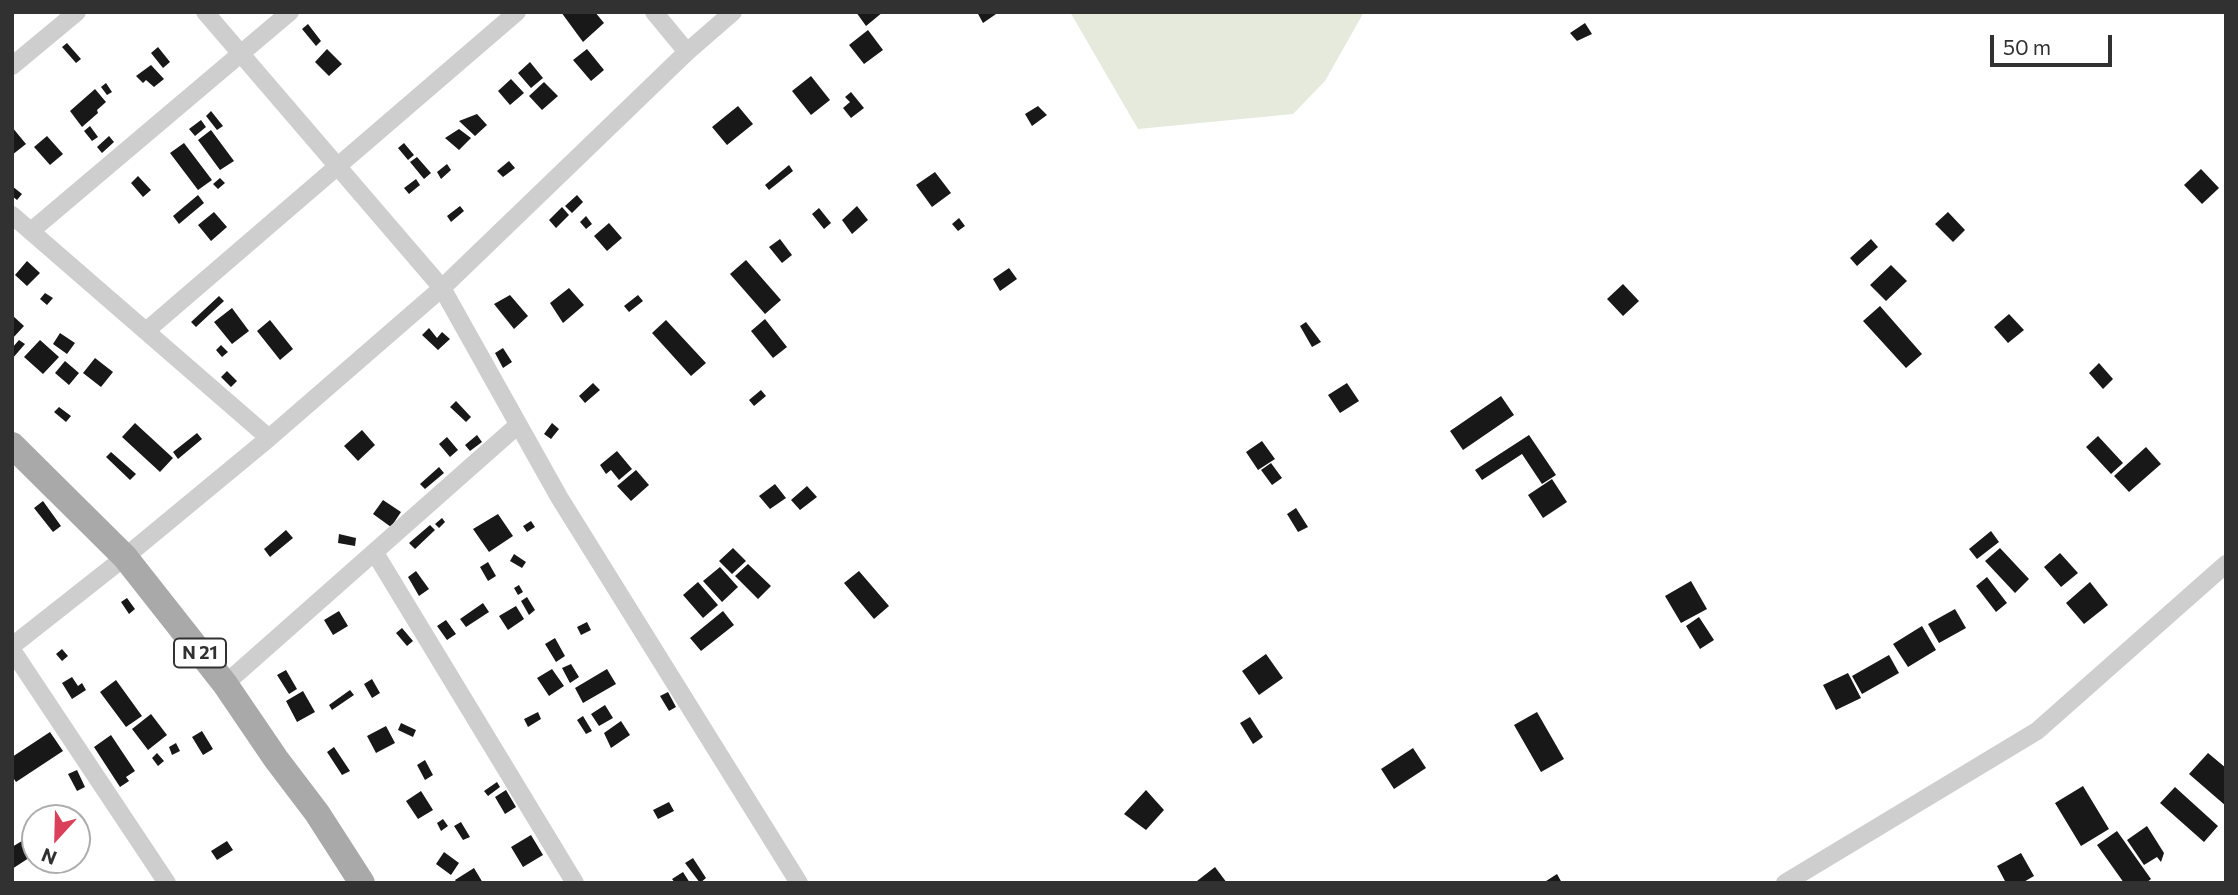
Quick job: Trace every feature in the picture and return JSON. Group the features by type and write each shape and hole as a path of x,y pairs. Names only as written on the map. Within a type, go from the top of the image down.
{"main road":[{"name":"N 21","path":"12,445 125,557 225,684 317,813 362,883"}],"street":[{"path":"12,66 76,12"},
{"path":"205,12 442,288 559,497 799,883"},
{"path":"31,231 290,12"},
{"path":"146,331 517,12"},
{"path":"654,12 687,52"},
{"path":"167,883 12,648 269,438 442,288 687,52 733,12"},
{"path":"12,215 269,438"},
{"path":"225,684 519,425"},
{"path":"375,552 575,883"},
{"path":"1785,883 2037,731 2226,564"}],"shaded area":[{"path":"1070,12 1364,12 1325,81 1293,114 1138,129"}],"building":[{"path":"561,12 595,12 604,23 583,42"},
{"path":"856,12 883,12 866,26"},
{"path":"977,12 999,12 983,23"},
{"path":"1585,23 1592,34 1577,41 1570,33"},
{"path":"308,24 321,41 316,46 302,29"},
{"path":"868,30 883,50 864,64 849,45"},
{"path":"67,43 81,59 76,63 62,47"},
{"path":"158,47 170,62 163,68 151,53"},
{"path":"327,49 342,64 329,76 315,62"},
{"path":"587,49 604,70 591,81 573,60"},
{"path":"530,62 543,78 531,88 518,73"},
{"path":"151,65 164,79 154,87 146,80 143,83 136,76"},
{"path":"811,76 830,100 811,115 792,91"},
{"path":"511,79 524,93 510,105 498,91"},
{"path":"544,82 558,96 542,110 529,96"},
{"path":"106,83 112,92 107,95 101,87"},
{"path":"95,89 106,102 82,127 70,111"},
{"path":"851,92 864,108 851,118 843,108 850,102 845,97"},
{"path":"738,106 753,124 727,145 712,127"},
{"path":"1038,106 1047,115 1032,126 1025,114"},
{"path":"211,111 223,126 217,130 206,116"},
{"path":"477,114 487,125 475,136 459,121"},
{"path":"201,120 206,127 195,136 189,129"},
{"path":"90,126 98,137 92,141 84,131"},
{"path":"12,127 26,144 12,155"},
{"path":"459,129 471,138 459,150 445,138"},
{"path":"211,130 234,161 220,170 198,140"},
{"path":"47,136 63,154 50,165 34,147"},
{"path":"109,136 114,142 102,153 97,147"},
{"path":"184,143 212,180 198,190 170,153"},
{"path":"404,143 414,155 408,160 398,148"},
{"path":"417,157 431,173 424,179 410,162"},
{"path":"509,161 515,168 503,177 497,171"},
{"path":"447,164 451,170 441,179 437,172"},
{"path":"789,165 793,171 769,190 765,185"},
{"path":"2201,169 2219,188 2202,204 2184,185"},
{"path":"935,172 951,193 932,207 916,185"},
{"path":"138,176 151,190 143,197 131,183"},
{"path":"220,178 225,183 218,189 213,184"},
{"path":"416,179 420,185 409,194 404,188"},
{"path":"12,186 22,194 17,200 12,196"},
{"path":"198,195 204,203 179,224 173,216"},
{"path":"577,195 583,202 572,213 565,206"},
{"path":"460,206 464,211 451,222 447,216"},
{"path":"857,206 868,220 852,234 842,220"},
{"path":"562,207 569,215 556,228 549,220"},
{"path":"819,208 831,223 824,229 812,214"},
{"path":"214,212 227,227 211,241 198,225"},
{"path":"1948,212 1965,230 1953,242 1935,224"},
{"path":"586,216 592,224 586,229 580,222"},
{"path":"959,218 965,226 958,231 952,224"},
{"path":"609,223 622,238 607,251 594,236"},
{"path":"780,239 792,255 782,263 769,247"},
{"path":"1871,239 1878,247 1857,266 1850,258"},
{"path":"746,260 781,300 765,314 730,274"},
{"path":"27,261 40,273 27,286 15,275"},
{"path":"1891,265 1907,281 1886,301 1870,285"},
{"path":"1009,268 1017,279 1000,291 993,279"},
{"path":"1623,284 1639,301 1623,316 1607,299"},
{"path":"569,288 584,305 563,323 550,303"},
{"path":"45,293 53,298 47,305 40,299"},
{"path":"510,295 528,316 514,329 494,304"},
{"path":"638,295 643,301 629,312 624,306"},
{"path":"219,296 224,301 196,327 191,322"},
{"path":"1880,306 1922,354 1906,368 1863,321"},
{"path":"232,308 249,331 232,344 214,322"},
{"path":"2009,314 2024,330 2008,343 1994,327"},
{"path":"12,315 24,326 12,339"},
{"path":"765,319 787,347 773,358 751,331"},
{"path":"270,320 293,349 280,360 257,331"},
{"path":"666,320 706,363 691,376 652,333"},
{"path":"1306,322 1321,342 1312,347 1300,326"},
{"path":"429,328 437,338 442,332 450,339 438,350 422,335"},
{"path":"60,333 75,343 67,354 53,344"},
{"path":"19,340 25,344 12,359 12,348"},
{"path":"40,340 59,357 43,374 24,357"},
{"path":"221,345 228,352 222,357 216,350"},
{"path":"503,348 512,362 503,368 495,353"},
{"path":"95,358 113,372 101,387 83,373"},
{"path":"65,361 79,373 69,385 55,373"},
{"path":"2099,363 2113,379 2103,389 2089,373"},
{"path":"227,371 237,381 231,387 221,377"},
{"path":"593,383 600,390 585,403 579,396"},
{"path":"1347,383 1359,401 1340,413 1328,395"},
{"path":"761,390 766,396 754,406 749,400"},
{"path":"1501,396 1514,415 1463,450 1450,431"},
{"path":"456,401 471,417 466,422 450,407"},
{"path":"59,407 71,416 66,422 54,412"},
{"path":"135,423 173,458 160,472 122,437"},
{"path":"552,423 559,429 551,439 544,434"},
{"path":"362,430 375,445 358,461 344,446"},
{"path":"197,433 202,439 178,459 173,452"},
{"path":"477,435 482,442 470,451 465,445"},
{"path":"1529,435 1556,475 1542,484 1522,454 1482,480 1475,470"},
{"path":"2098,436 2123,463 2111,474 2086,447"},
{"path":"447,437 458,450 450,457 439,444"},
{"path":"1262,441 1275,459 1258,470 1246,452"},
{"path":"2146,447 2161,464 2129,492 2114,476"},
{"path":"617,451 632,469 619,480 611,470 606,474 600,465"},
{"path":"111,452 136,474 130,480 106,457"},
{"path":"1271,463 1282,478 1272,485 1261,470"},
{"path":"439,467 444,473 425,489 420,484"},
{"path":"636,470 649,485 631,501 617,486"},
{"path":"1552,479 1567,502 1543,518 1528,495"},
{"path":"775,484 786,498 770,509 759,496"},
{"path":"807,486 817,497 800,510 791,500"},
{"path":"383,500 401,512 391,527 373,514"},
{"path":"43,501 61,526 53,532 34,508"},
{"path":"1296,508 1308,527 1298,532 1287,514"},
{"path":"498,514 513,536 489,552 473,529"},
{"path":"442,518 445,522 439,528 435,524"},
{"path":"531,521 535,527 527,532 523,526"},
{"path":"430,525 435,530 415,549 409,543"},
{"path":"286,530 293,538 270,557 264,549"},
{"path":"1991,531 1999,542 1977,559 1969,549"},
{"path":"339,534 356,538 355,546 338,543"},
{"path":"733,548 746,561 732,574 719,561"},
{"path":"2000,548 2029,579 2015,593 1985,561"},
{"path":"2060,553 2078,573 2061,587 2044,567"},
{"path":"514,554 526,562 522,568 510,561"},
{"path":"488,562 496,576 488,581 480,567"},
{"path":"748,564 771,586 758,599 735,576"},
{"path":"720,567 738,587 722,602 703,581"},
{"path":"416,571 429,589 419,596 408,577"},
{"path":"859,571 889,606 874,619 844,583"},
{"path":"1987,577 2007,603 1996,612 1976,586"},
{"path":"1691,581 1707,609 1681,623 1665,596"},
{"path":"698,582 718,605 703,618 683,595"},
{"path":"2090,582 2108,605 2084,624 2066,603"},
{"path":"519,585 523,592 518,595 514,588"},
{"path":"527,597 535,610 529,615 521,601"},
{"path":"127,598 135,609 129,614 121,602"},
{"path":"483,603 489,612 466,627 460,619"},
{"path":"516,606 524,619 508,630 499,616"},
{"path":"1955,609 1966,628 1939,643 1928,624"},
{"path":"339,611 348,626 333,635 324,620"},
{"path":"723,611 734,625 701,651 690,638"},
{"path":"1699,617 1714,640 1700,649 1686,626"},
{"path":"446,620 456,634 447,640 437,626"},
{"path":"587,622 591,630 581,635 577,627"},
{"path":"1922,626 1936,650 1908,667 1893,644"},
{"path":"402,628 413,641 407,646 396,633"},
{"path":"555,638 565,656 556,662 545,644"},
{"path":"62,649 68,656 62,661 56,654"},
{"path":"1266,654 1283,678 1259,695 1242,671"},
{"path":"1889,655 1899,673 1862,694 1852,676"},
{"path":"571,664 579,677 570,683 562,668"},
{"path":"552,669 564,686 549,696 537,678"},
{"path":"607,669 616,684 583,703 575,688"},
{"path":"286,670 297,689 289,694 277,675"},
{"path":"1848,673 1861,698 1836,710 1823,685"},
{"path":"72,677 78,686 82,683 86,690 72,699 62,683"},
{"path":"372,679 380,693 372,698 364,684"},
{"path":"116,680 142,716 126,727 100,692"},
{"path":"350,690 354,695 332,710 329,705"},
{"path":"303,691 315,712 297,722 286,701"},
{"path":"668,692 676,707 669,711 660,696"},
{"path":"605,705 613,718 599,726 591,714"},
{"path":"538,712 541,719 528,727 524,719"},
{"path":"1537,712 1564,759 1541,772 1514,725"},
{"path":"151,714 167,735 148,750 132,729"},
{"path":"583,716 592,731 586,734 577,720"},
{"path":"1250,717 1263,737 1253,744 1240,723"},
{"path":"621,721 630,735 611,748 604,733"},
{"path":"401,723 416,730 413,737 398,730"},
{"path":"386,726 395,743 376,753 367,736"},
{"path":"202,731 213,749 203,755 192,737"},
{"path":"50,732 63,751 16,782 12,776 12,757"},
{"path":"111,735 135,771 126,777 129,781 120,787 94,747"},
{"path":"176,743 180,751 172,755 169,747"},
{"path":"334,747 350,771 342,775 327,752"},
{"path":"1413,748 1426,768 1394,789 1381,769"},
{"path":"157,753 164,761 158,766 152,758"},
{"path":"2208,753 2226,768 2226,806 2189,774"},
{"path":"425,760 433,775 425,780 417,765"},
{"path":"77,770 85,787 77,791 68,774"},
{"path":"497,782 500,787 488,796 484,791"},
{"path":"2083,786 2109,829 2081,846 2055,803"},
{"path":"2175,787 2218,826 2204,842 2160,803"},
{"path":"506,790 516,807 505,814 495,797"},
{"path":"1146,790 1164,810 1146,830 1124,814"},
{"path":"421,791 433,810 418,819 406,801"},
{"path":"669,802 674,811 658,819 653,810"},
{"path":"443,819 448,826 441,831 437,823"},
{"path":"461,822 470,837 463,840 454,826"},
{"path":"2147,826 2164,853 2161,862 2157,857 2144,865 2127,840"},
{"path":"2117,831 2151,879 2146,883 2124,883 2097,845"},
{"path":"531,835 543,855 523,867 511,847"},
{"path":"227,841 233,850 217,860 211,851"},
{"path":"21,842 21,863 12,869 12,847"},
{"path":"444,852 459,863 451,875 436,864"},
{"path":"2021,853 2034,876 2022,883 2006,883 1997,866"},
{"path":"693,858 706,878 700,883 685,863"},
{"path":"1215,867 1227,883 1197,881"},
{"path":"474,868 483,883 457,883 455,880"},
{"path":"683,872 690,883 675,883 672,879"},
{"path":"1557,874 1562,883 1543,883"}]}
